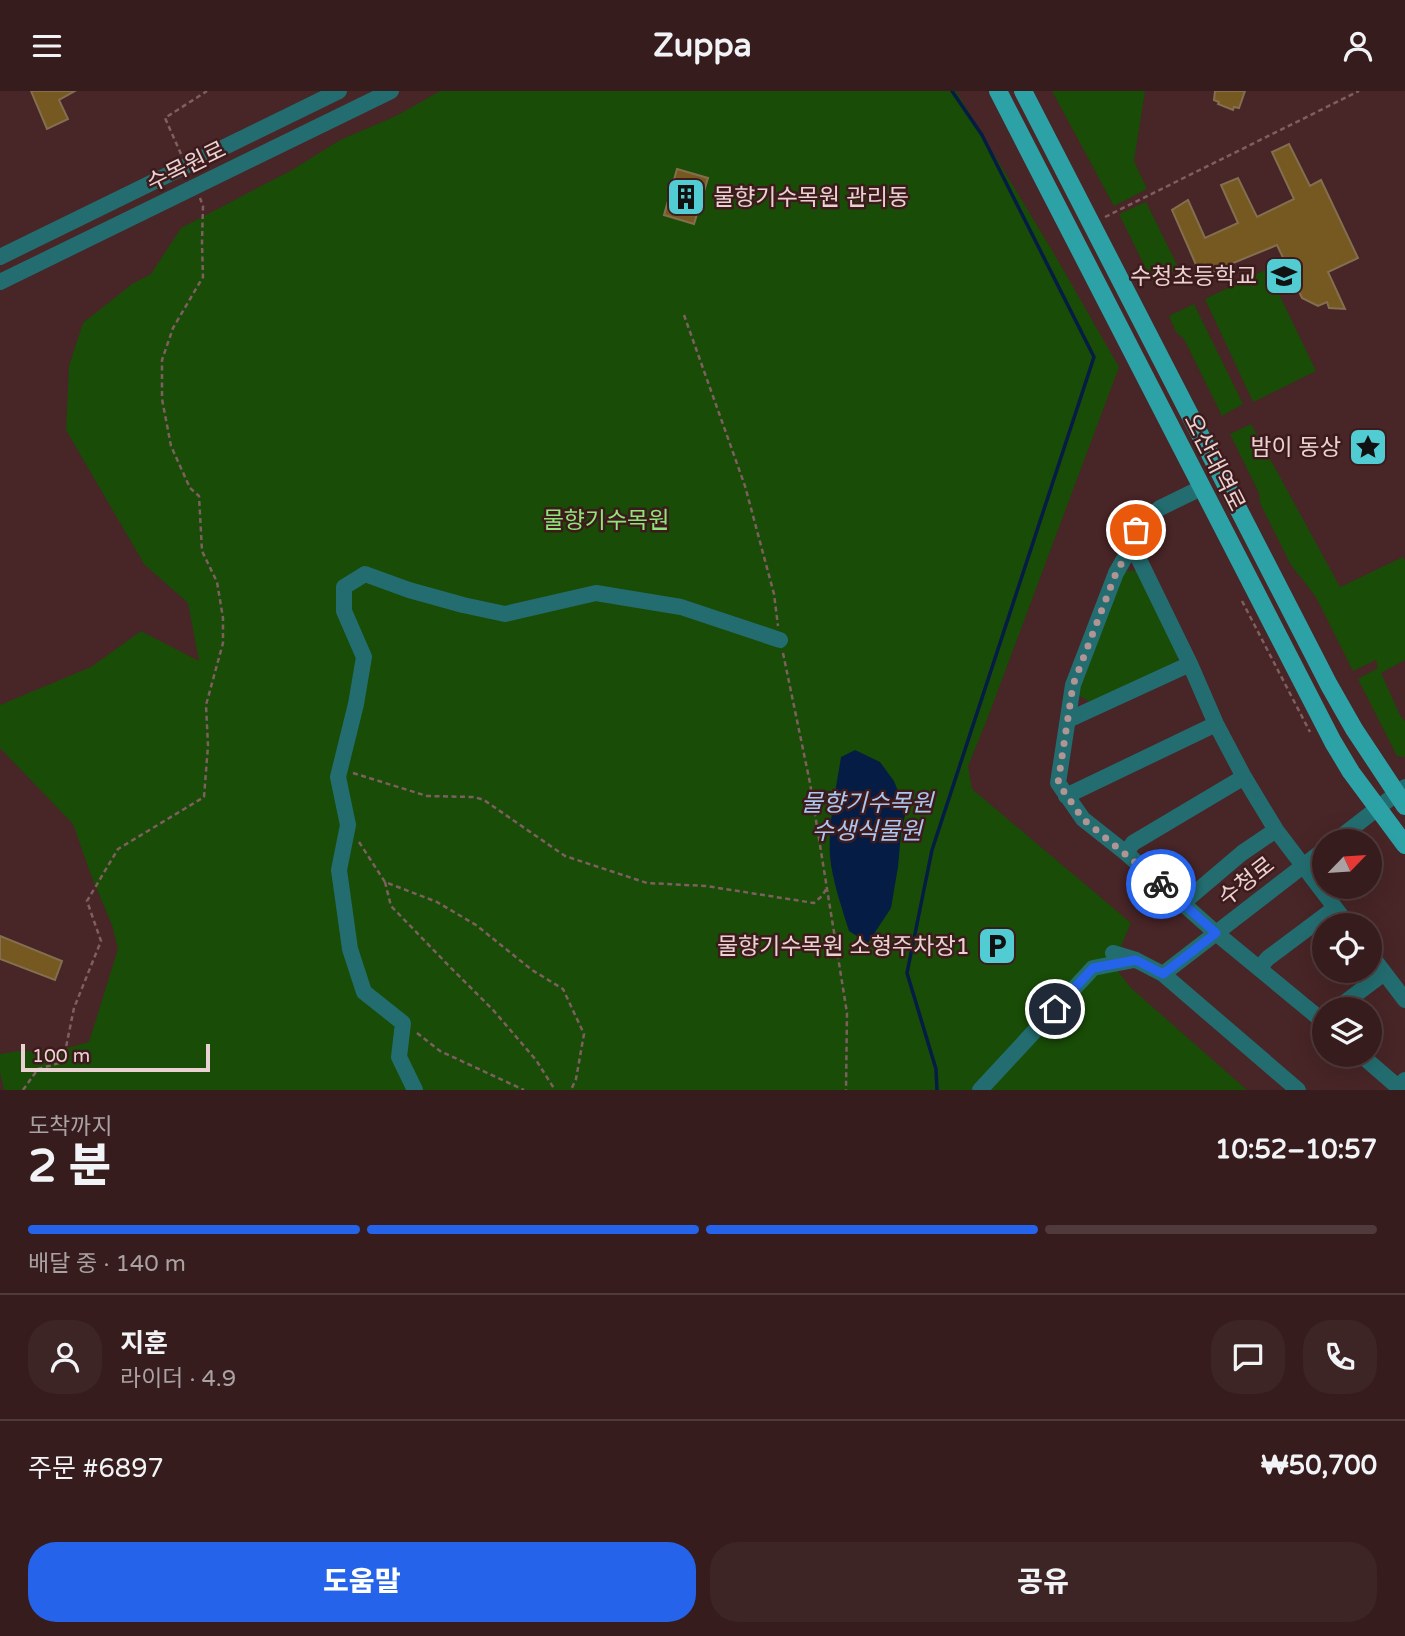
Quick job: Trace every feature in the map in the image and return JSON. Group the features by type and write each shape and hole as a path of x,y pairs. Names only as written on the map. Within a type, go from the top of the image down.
{"main road":[{"name":"오산대역로","path":"998,91 1332,742 1405,845"},
{"name":"오산대역로","path":"1023,91 1329,684 1354,729 1402,796"}],"street":[{"name":"수목원로","path":"0,257 339,91"},
{"name":"수목원로","path":"0,282 391,91"},
{"path":"1201,488 1160,508 1136,530 1132,545 1116,573 1073,685 1058,783 1083,819 1312,1012"},
{"path":"1132,545 1216,724 1244,777 1276,830 1339,913"},
{"path":"415,1090 399,1056 402,1023 364,992 350,949 339,870 348,825 338,777 356,704 364,657 344,611 344,587 365,575 409,590 505,614 596,593 681,607 780,640"},
{"path":"1068,720 1190,664"},
{"path":"1066,796 1216,724"},
{"path":"1126,853 1133,843 1244,777"},
{"path":"1350,829 1377,808 1402,796"},
{"path":"1183,903 1242,853 1276,830"},
{"name":"수청로","path":"1163,974 1312,858"},
{"path":"1259,968 1268,958 1335,908"},
{"path":"1113,953 1136,960 1163,974 1298,1090"},
{"path":"980,1090 1093,968 1136,960"},
{"path":"1382,970 1405,1000"},
{"path":"1352,997 1384,973"},
{"path":"1375,1067 1398,1087 1405,1080"}],"path":[{"path":"165,118 207,91"},
{"path":"1092,224 1359,91"},
{"path":"23,1090 38,1069 63,1062 74,1008 101,941 86,901 118,849 204,797 208,746 206,705 223,643 223,618 217,582 202,551 199,496 190,488 171,446 162,399 162,359 173,328 203,277 203,206"},
{"path":"684,315 744,486 774,594 780,640 828,886 847,1013 846,1090"},
{"path":"340,769 427,796 474,797 484,800 565,856 647,883 706,886 814,903 828,886"},
{"path":"348,825 385,881 391,905 494,1011 536,1060 555,1090"},
{"path":"385,881 437,902 476,925 532,970 563,989 584,1034 572,1090"},
{"path":"402,1023 440,1051 524,1090"}],"green space":[{"name":"물향기수목원","path":"440,91 956,91 1119,367 968,766 972,789 1131,923 1113,965 1131,988 1247,1090 4,1090 0,1054 19,1051 53,1052 89,1042 118,949 112,925 73,824 0,748 0,705 91,667 141,631 199,661 188,603 144,564 66,430 69,366 83,323 132,284 151,274 181,228 292,170 340,140 396,116"},
{"path":"1052,91 1145,91 1134,161 1147,189 1114,206"},
{"path":"1146,202 1179,269 1153,283 1119,214"},
{"path":"1267,269 1316,371 1253,402 1205,299"},
{"path":"1194,304 1243,404 1222,416 1184,339 1176,332 1169,316"},
{"path":"1251,424 1340,587 1403,557 1405,561 1405,660 1381,673 1405,721 1405,757 1397,756 1358,679 1378,668 1376,660 1353,671 1316,597 1291,565 1260,503 1259,493 1230,434"},
{"path":"1122,571 1141,571 1180,652 1177,661 1092,703 1078,695"}],"water":[{"name":"물향기수목원 수생식물원","path":"855,750 880,762 894,781 906,811 891,908 868,943 849,931 830,856 831,818 841,757"}],"building":[{"path":"31,91 75,91 59,100 68,119 47,129"},
{"path":"1215,91 1245,91 1239,108 1234,107 1233,110 1214,100"},
{"path":"1289,144 1310,186 1321,180 1358,258 1328,272 1345,309 1329,308 1327,302 1318,306 1302,298 1277,245 1209,273 1205,264 1197,267 1172,210 1188,200 1205,238 1238,223 1221,185 1238,178 1257,217 1294,199 1272,152"},
{"name":"물향기수목원 관리동","path":"677,169 708,178 694,224 664,215"},
{"path":"0,936 62,961 55,980 0,959"}],"waterway":[{"path":"937,1090 936,1069 907,973 932,850 1094,357 982,135 952,91"}],"way so far":[{"path":"1136,530 1132,545 1116,573 1073,685 1058,783 1083,819 1161,884"}],"place":[{"name":"물향기수목원 관리동","path":"686,197"},
{"name":"수청초등학교","path":"1284,276"},
{"name":"밤이 동상","path":"1368,447"},
{"name":"물향기수목원 소형주차장1","path":"997,946"}],"route":[{"path":"1055,1009 1093,968 1136,960 1163,974 1216,933 1161,884"}]}
